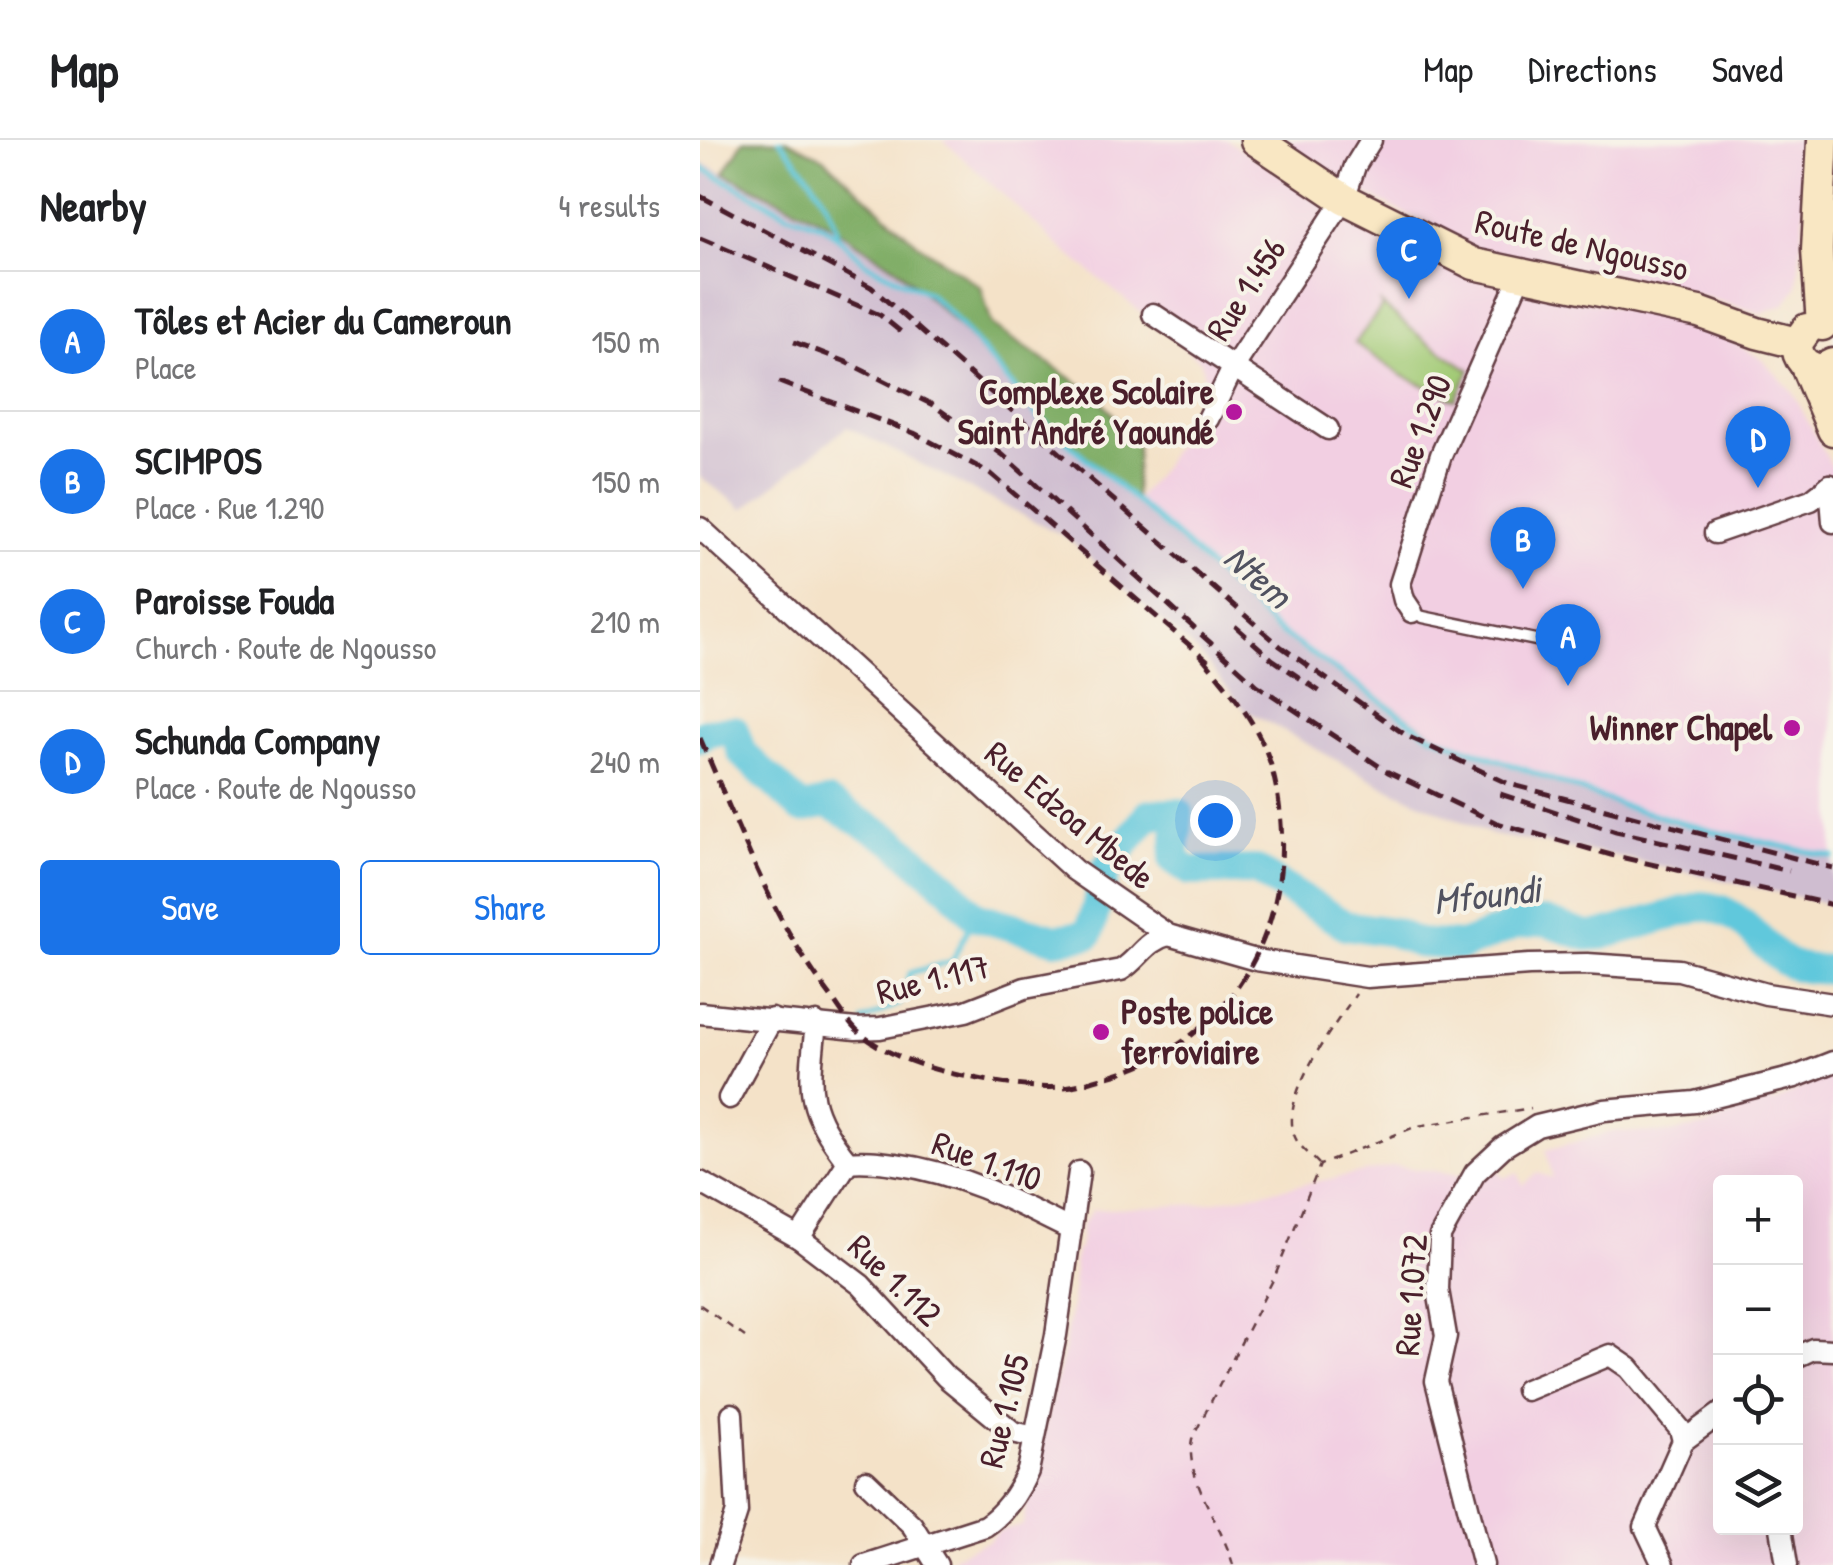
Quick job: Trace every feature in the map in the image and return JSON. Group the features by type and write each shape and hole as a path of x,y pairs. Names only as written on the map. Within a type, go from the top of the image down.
{"main road":[{"name":"Route de Ngousso","path":"1256,140 1344,199 1474,264 1699,312 1819,353"},
{"path":"1823,140 1817,250 1819,353 1833,430"}],"street":[{"name":"Rue 1.456","path":"1208,419 1233,368 1344,199 1355,166 1371,140"},
{"name":"Rue 1.290","path":"1412,612 1400,584 1435,474 1520,276"},
{"path":"1153,314 1328,429"},
{"path":"1831,484 1833,522"},
{"path":"1715,533 1810,500 1831,484"},
{"name":"Rue Edzoa Mbede","path":"700,528 1074,870 1168,935 1256,960 1367,978 1528,965 1624,966 1679,970 1766,994 1833,1004"},
{"name":"Rue 1.117","path":"700,1012 856,1030 880,1028 966,1010 1024,988 1121,970 1145,946 1168,935"},
{"path":"729,1098 772,1019"},
{"path":"800,1238 848,1162 822,1129 810,1092 816,1023"},
{"name":"Rue 1.072","path":"1483,1565 1436,1382 1446,1336 1438,1290 1440,1236 1476,1173 1504,1146 1537,1126 1604,1110 1695,1102 1794,1077 1833,1062"},
{"name":"Rue 1.110","path":"848,1162 861,1160 934,1169 1010,1199 1071,1230"},
{"name":"Rue 1.105","path":"864,1565 932,1556 997,1518 1020,1488 1028,1471 1056,1334 1079,1172"},
{"name":"Rue 1.112","path":"700,1182 800,1238 861,1285 946,1376 1013,1432 1034,1438"},
{"path":"1798,1355 1813,1349 1833,1350"},
{"path":"1526,1390 1610,1355 1630,1368 1680,1430 1683,1441"},
{"path":"720,1565 738,1512 732,1414"},
{"path":"1663,1565 1645,1526 1683,1441 1713,1418"},
{"path":"866,1481 912,1525 932,1556"},
{"path":"1783,1535 1786,1565"}],"lane":[{"path":"1412,612 1565,646"}],"path":[{"path":"1320,1165 1297,1141 1292,1124 1294,1103 1317,1051 1367,978"},
{"path":"1233,1565 1212,1509 1192,1474 1188,1455 1275,1276 1320,1165 1417,1126 1512,1108 1545,1108"},
{"path":"700,1305 745,1337"}],"shaded area":[{"path":"943,140 1227,140 1332,207 1483,281 1668,317 1729,339 1763,360 1792,391 1833,469 1833,857 1712,831 1620,805 1457,747 1270,625 1135,501 1159,472 1207,394 1201,361 1065,251"},
{"path":"1276,140 1811,140 1797,288 1784,305 1761,313 1640,279 1515,263 1477,249 1340,181"},
{"path":"700,162 825,222 898,269 957,324 1042,420 1270,625 1457,747 1620,805 1712,831 1833,857 1833,905 1611,855 1492,835 1382,785 1245,710 1198,652 1066,537 847,427 744,509 700,477"},
{"path":"1833,1071 1833,1565 947,1565 955,1555 989,1541 999,1531 1023,1525 1064,1349 1076,1250 1082,1225 1092,1210 1202,1204 1396,1166 1479,1177 1500,1171 1503,1178 1518,1173 1523,1185 1537,1173 1553,1178 1546,1150 1615,1131 1667,1133 1708,1126 1766,1098 1773,1103"}],"green space":[{"path":"744,140 787,140 824,158 918,244 981,287 992,325 1100,398 1137,445 1135,501 1042,420 957,324 898,269 825,222 724,173"},
{"path":"1381,304 1427,342 1470,370 1456,400 1401,375 1355,343"}],"waterway":[{"name":"Ntem","path":"780,140 823,198 837,236 867,264 928,293 951,314 1042,420 1174,534 1275,629 1429,734 1620,805 1712,831 1833,857"},
{"path":"700,167 835,235"},
{"name":"Mfoundi","path":"700,738 708,732 734,730 742,753 802,809 828,803 895,842 975,916 1056,939 1089,934 1107,867 1149,814 1179,813 1174,860 1190,871 1255,870 1345,925 1393,932 1418,943 1462,946 1515,925 1545,922 1587,936 1602,935 1702,906 1738,919 1791,965 1833,970"},
{"path":"863,1021 899,1004 910,973 952,961 975,916"}],"railway":[{"path":"700,196 871,287 1280,646 1407,736 1509,784 1833,868"},
{"path":"700,238 880,315 901,332"},
{"path":"794,342 844,361 933,405 1003,455 1257,685 1388,772 1497,823 1611,855 1833,905"},
{"path":"779,382 914,433 990,473 1208,661"},
{"path":"1235,626 1272,659 1322,693"},
{"path":"700,738 773,903 808,965 856,1030 896,1055 943,1071 1019,1086 1069,1086 1155,1058 1195,1032 1228,999 1254,960 1271,917 1280,871 1281,822 1273,773 1252,724 1198,652"},
{"path":"1500,794 1616,831 1789,871"}],"place":[{"name":"Paroisse Fouda","path":"1409,299"},
{"name":"Complexe Scolaire Saint André Yaoundé","path":"1234,412"},
{"name":"Schunda Company","path":"1758,488"},
{"name":"SCIMPOS","path":"1523,589"},
{"name":"Tôles et Acier du Cameroun","path":"1568,686"},
{"name":"Winner Chapel","path":"1792,728"},
{"name":"Poste police ferroviaire","path":"1101,1032"}]}
